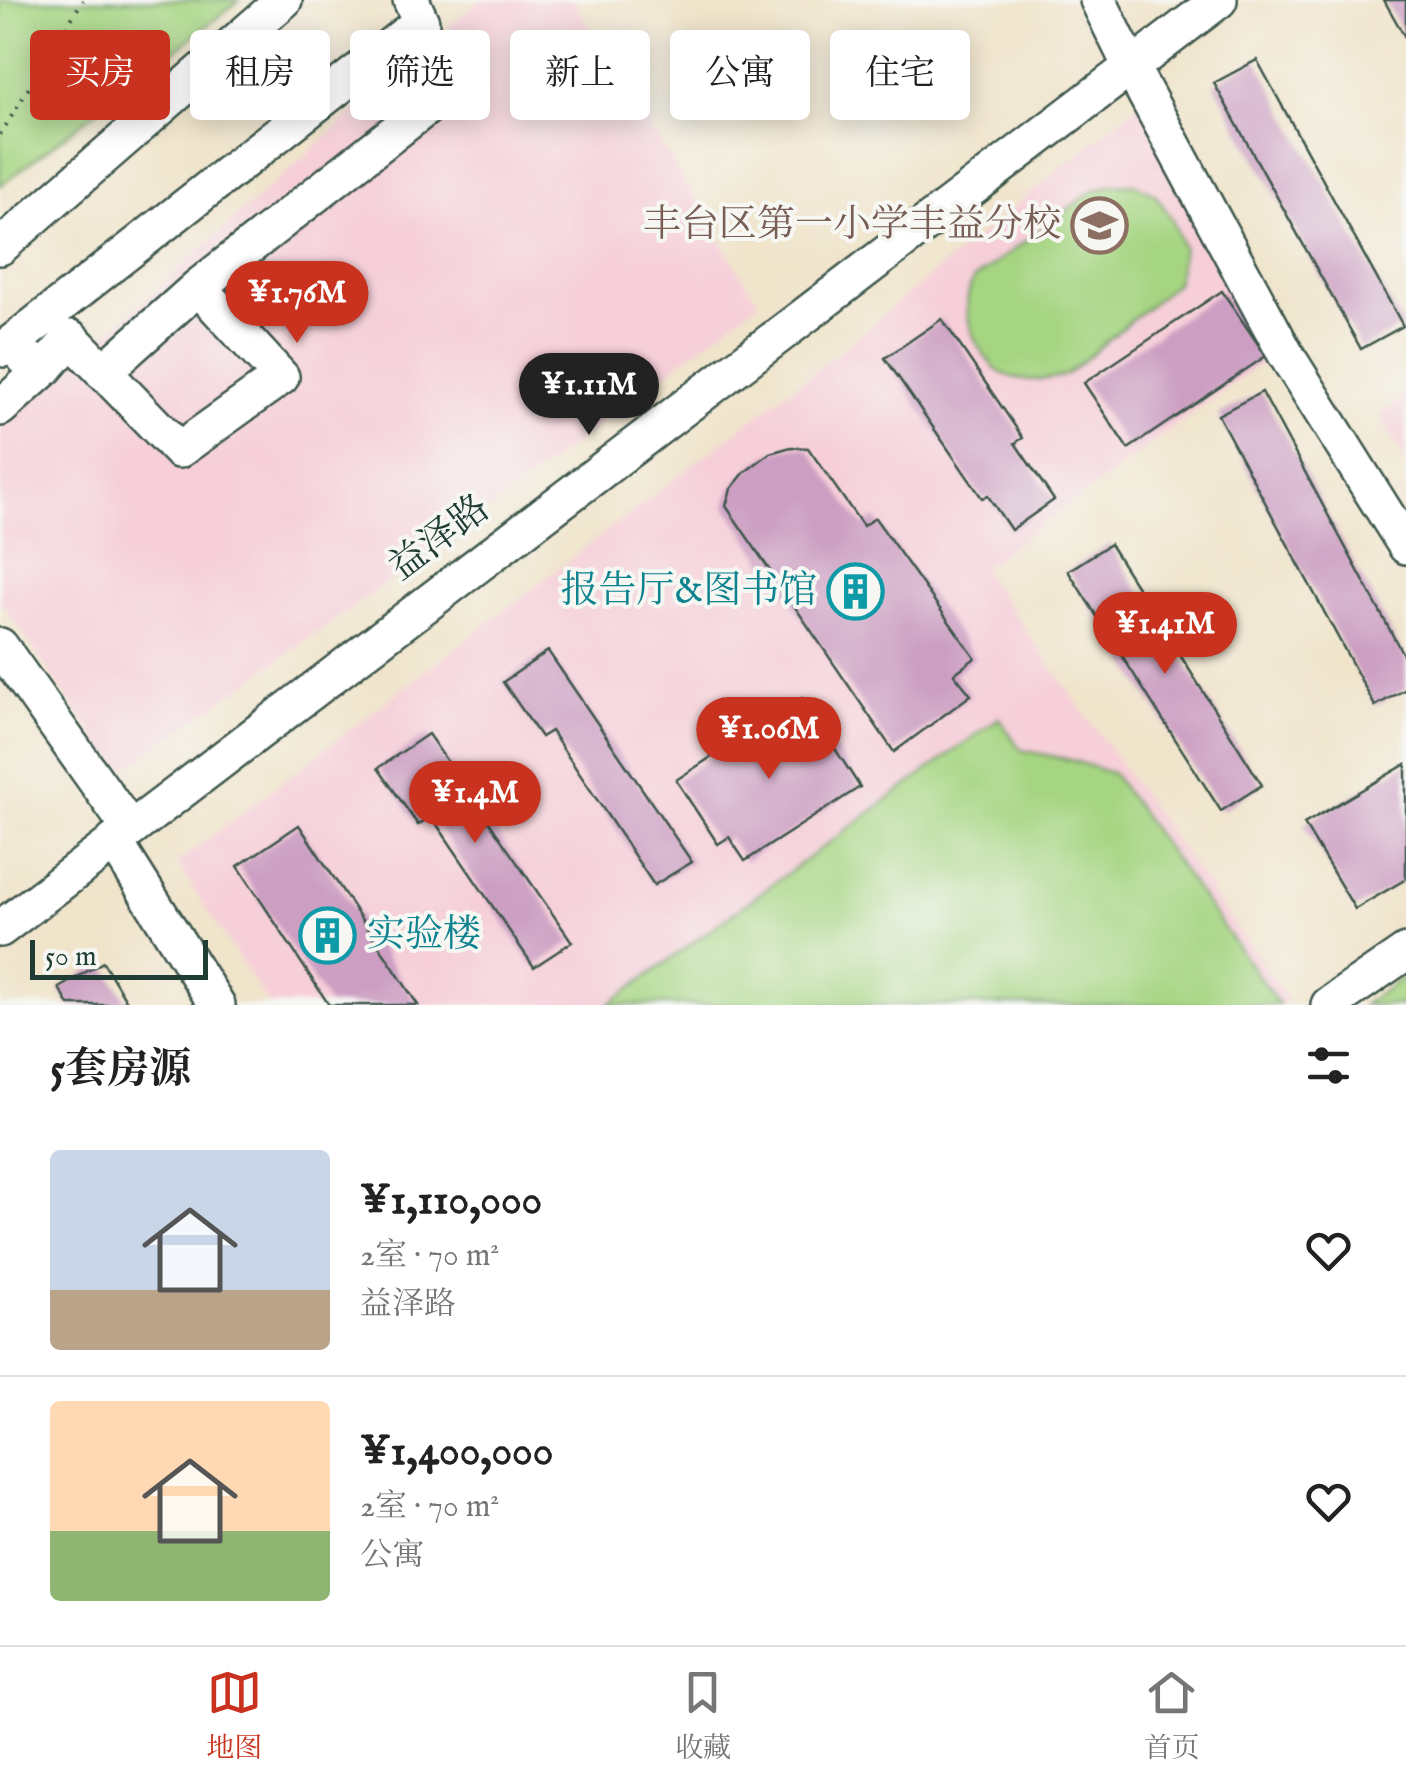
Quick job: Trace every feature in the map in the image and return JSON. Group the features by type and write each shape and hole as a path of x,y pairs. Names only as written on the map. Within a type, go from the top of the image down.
{"street":[{"path":"0,247 284,0"},
{"path":"46,366 2,348 422,22 411,0"},
{"path":"1098,0 1285,352 1406,546"},
{"name":"益泽路","path":"0,929 1219,0"},
{"path":"103,372 198,287 410,120"},
{"path":"0,408 70,338 179,450 282,377 198,287"},
{"path":"0,646 122,835 217,1005"},
{"path":"1329,1005 1406,952"}],"path":[{"path":"0,135 82,0"}],"shaded area":[{"path":"479,0 573,0 591,30 510,30 510,120 647,120 758,302 485,513 120,773 0,601 0,429 350,116 350,120 490,120 490,30 446,30"},
{"path":"1140,103 1279,350 982,569 1288,1000 1280,1005 269,1005 177,863 831,358"},
{"path":"1406,396 1406,461 1380,415"}],"green space":[{"path":"0,0 240,0 201,30 190,30 190,39 170,54 170,30 30,30 30,120 85,120 0,186"},
{"path":"1135,184 1155,194 1172,219 1183,249 1176,283 1066,375 1030,380 995,369 979,347 968,320 973,280 1091,192 1110,185"},
{"path":"999,718 1021,750 1112,773 1279,1005 608,1005"},
{"path":"1406,975 1406,1005 1363,1005"}],"building":[{"path":"1384,0 1406,0 1406,39"},
{"path":"1257,60 1403,326 1361,349 1214,83"},
{"path":"1222,291 1266,356 1128,449 1084,383"},
{"path":"942,319 1023,438 1015,443 1054,500 1011,530 988,496 982,498 885,358"},
{"path":"1262,392 1406,660 1406,689 1375,706 1218,415"},
{"name":"报告厅&图书馆","path":"791,447 808,448 863,526 875,518 975,658 954,674 971,695 894,752 726,506 731,489 745,472 770,453"},
{"path":"1110,544 1262,785 1221,811 1068,571"},
{"path":"548,651 692,862 654,885 551,731 541,737 503,682"},
{"path":"802,698 860,787 745,861 729,837 718,844 676,780"},
{"path":"428,734 572,942 534,967 431,816 418,825 378,768"},
{"path":"1406,764 1406,879 1355,909 1304,824"},
{"name":"实验楼","path":"299,825 418,1005 329,1005 238,866"},
{"path":"103,962 129,1005 69,1005 59,988"}],"place":[{"name":"丰台区第一小学丰益分校","path":"1100,226"},
{"name":"报告厅&图书馆","path":"856,592"},
{"name":"实验楼","path":"328,936"}]}
